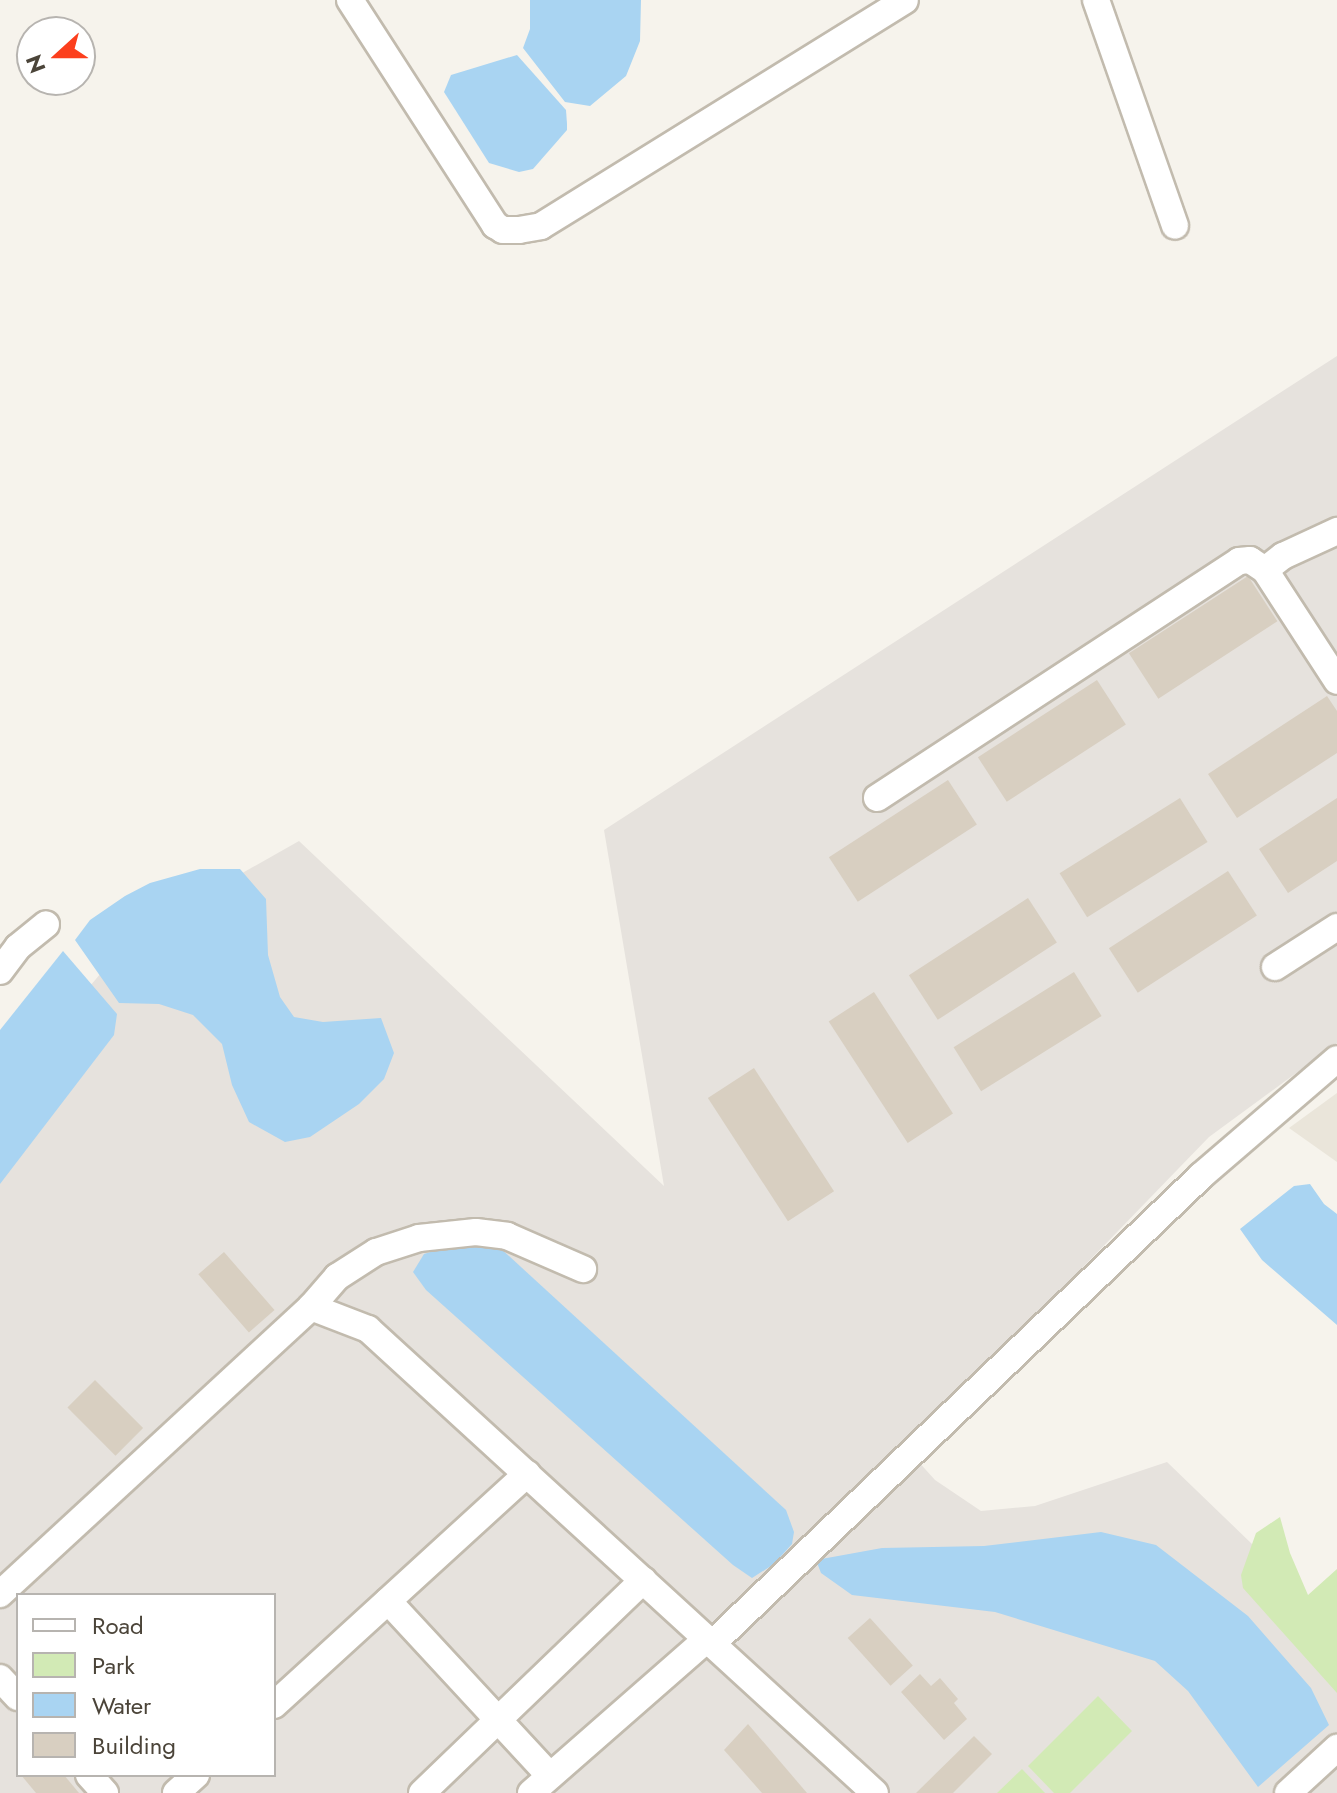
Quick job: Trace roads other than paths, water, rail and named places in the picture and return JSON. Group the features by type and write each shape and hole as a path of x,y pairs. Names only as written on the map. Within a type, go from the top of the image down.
{"street":[{"path":"350,0 479,201 495,225 503,230 541,226 905,0"},
{"path":"1096,0 1175,226"},
{"path":"1265,570 1283,556 1337,531"},
{"path":"877,798 1239,561 1250,560 1265,570 1337,681"},
{"path":"0,971 18,947 46,924"},
{"path":"1275,967 1337,927"},
{"path":"388,1601 497,1721 541,1784 709,1641 1201,1176 1337,1059"},
{"path":"0,1594 311,1307 337,1277 376,1252 448,1233 507,1236 583,1269"},
{"path":"311,1307 368,1329 875,1793"},
{"path":"276,1703 527,1474"},
{"path":"422,1793 643,1580"},
{"path":"0,1678 16,1695"},
{"path":"1288,1793 1337,1748"},
{"path":"91,1777 105,1793"},
{"path":"176,1793 194,1777"}],"water":[{"path":"530,0 641,0 640,41 626,76 590,106 565,102 523,48 530,29"},
{"path":"517,55 566,110 567,124 567,130 533,169 519,172 489,163 444,92 451,75"},
{"path":"200,869 240,869 266,899 268,955 280,997 294,1017 323,1022 381,1018 394,1053 384,1079 359,1104 310,1137 285,1142 249,1122 232,1085 222,1044 193,1015 159,1004 119,1003 75,940 90,920 125,896 150,883"},
{"path":"63,951 117,1014 114,1035 0,1184 0,1030"},
{"path":"1310,1184 1324,1204 1337,1214 1337,1325 1262,1260 1240,1229 1294,1186"},
{"path":"497,1245 786,1510 794,1532 792,1544 774,1564 752,1578 733,1565 426,1290 413,1272 424,1254 440,1249"},
{"path":"1101,1532 1156,1545 1248,1616 1311,1688 1329,1725 1258,1787 1188,1691 1155,1661 995,1612 852,1595 821,1573 816,1560 882,1548 984,1546"}]}
